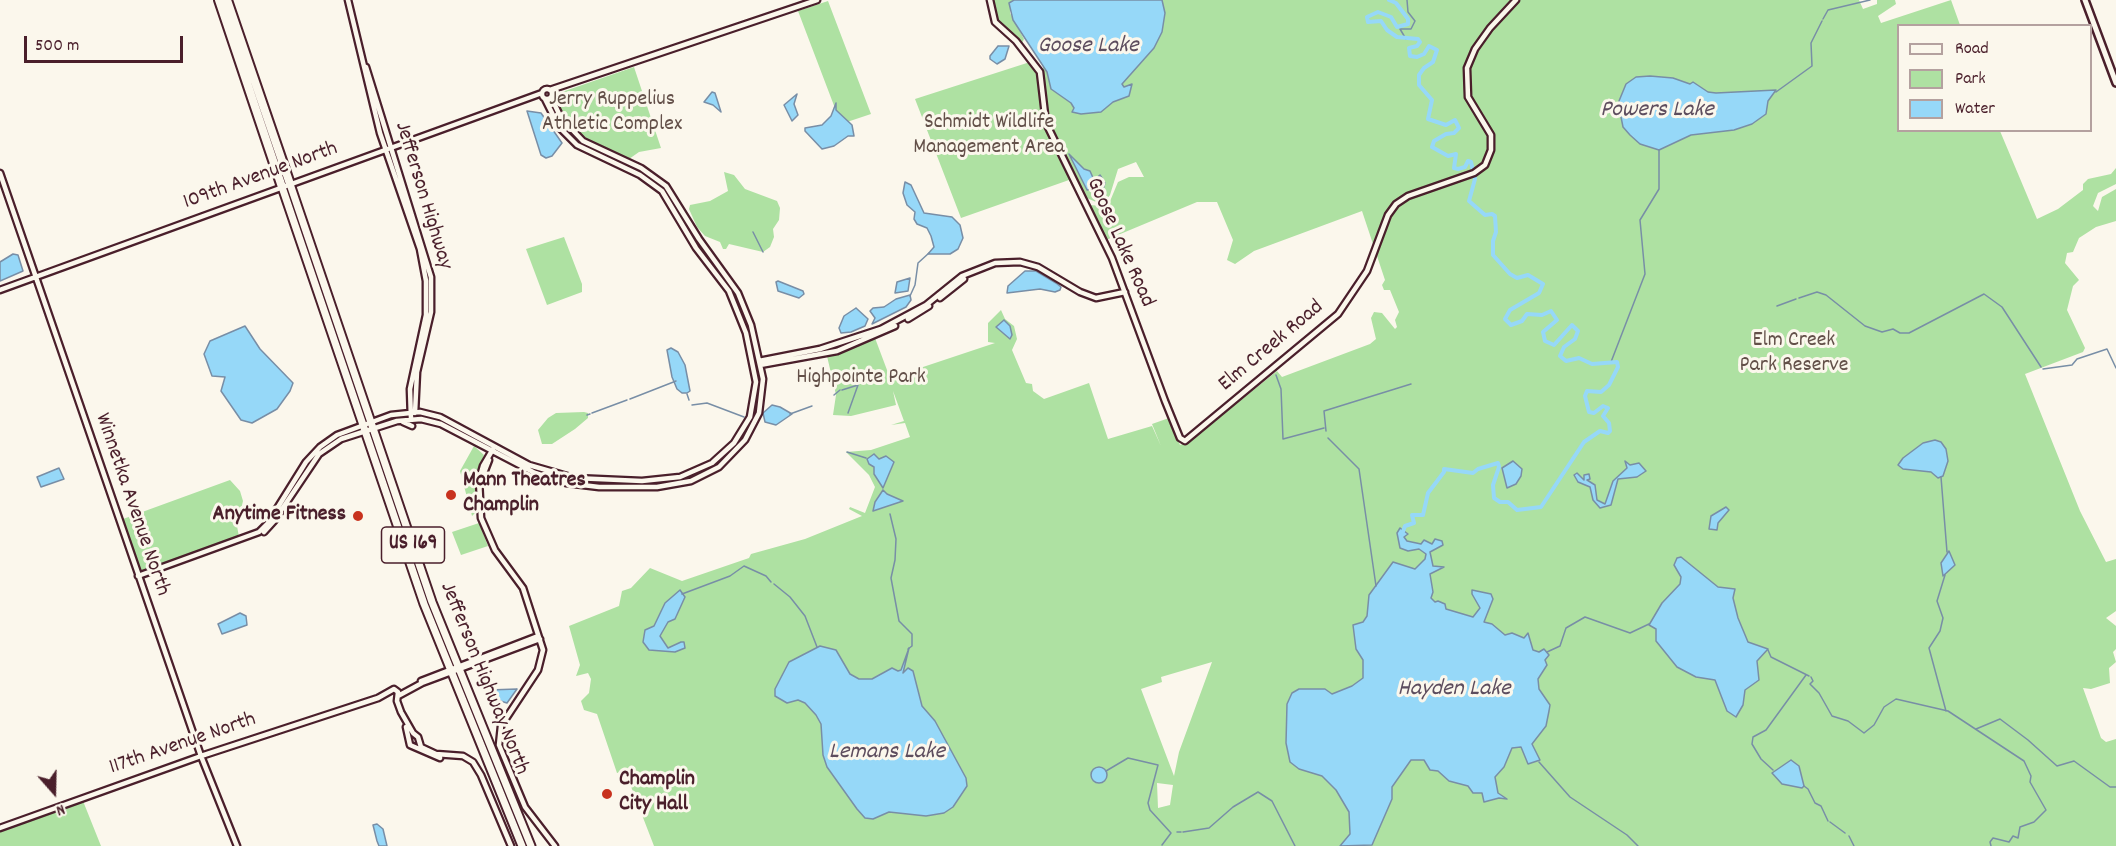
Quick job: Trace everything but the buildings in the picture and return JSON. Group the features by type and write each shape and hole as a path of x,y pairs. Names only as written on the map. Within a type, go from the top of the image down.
{"highway":[{"name":"US 169","path":"219,0 372,425"},
{"name":"US 169","path":"227,0 364,428"},
{"name":"Jefferson Highway North","path":"372,425 454,671 531,846"},
{"name":"Jefferson Highway North","path":"364,428 522,846"}],"main road":[{"path":"2085,0 2116,83"}],"street":[{"name":"Jefferson Highway","path":"348,0 388,149 420,249 426,280 426,315 411,379 413,419"},
{"name":"109th Avenue North","path":"0,290 286,185 817,0"},
{"name":"Goose Lake Road","path":"990,0 996,22 1016,41 1040,72 1046,123 1110,254 1180,438 1186,440"},
{"name":"Elm Creek Road","path":"1186,440 1338,314 1367,271 1388,215 1396,204 1412,195 1478,171 1490,156 1492,138 1488,127 1468,97 1467,68 1475,49 1490,27 1516,0"},
{"path":"388,424 413,419 431,421 452,428 535,473 583,485 657,487 692,481 725,462 751,431 762,401 762,366 748,314 738,292 699,239 671,191 648,171 592,147 575,135 547,95"},
{"path":"138,576 242,540 266,525 317,449 335,436 412,412 446,420 494,450 529,465 574,478 661,480 692,474 719,459 741,435 755,399 755,364 734,301 718,275 693,243 667,197 648,179 577,146 559,127 547,95"},
{"name":"Winnetka Avenue North","path":"0,173 201,756 237,846"},
{"path":"755,364 761,360 820,349 881,329 916,311 958,279 982,266 1008,262 1029,265 1051,273 1075,287 1102,295 1124,291"},
{"path":"755,364 762,366 837,351 912,317 975,272 1000,265 1029,265"},
{"path":"372,425 406,422 412,426"},
{"path":"494,450 483,466 480,482 479,503 485,528 498,555 522,585 543,650 541,666 503,722 498,740 525,807 555,846"},
{"path":"389,697 398,697 422,683 539,637"},
{"path":"454,671 390,690 389,697 417,744 431,752 463,756 476,765 511,846"},
{"path":"396,690 402,715 412,736 409,744 417,744"},
{"name":"117th Avenue North","path":"0,828 201,756 378,698 389,697"}],"green space":[{"path":"993,0 1013,0 1010,3 1010,13 1024,39 1022,43 996,18"},
{"name":"Elm Creek Park Reserve","path":"1157,0 1859,0 1863,9 1877,4 1877,0 1895,0 1896,4 1878,16 1881,23 1951,0 1960,24 1897,24 1897,132 2000,132 2037,219 2058,209 2083,190 2083,184 2088,179 2111,174 2116,168 2116,184 2098,193 2093,206 2098,211 2102,197 2116,189 2116,221 2096,227 2079,238 2073,252 2067,253 2065,263 2079,280 2073,286 2067,310 2085,348 2083,352 2025,374 2080,511 2106,562 2116,559 2116,611 2106,618 2116,626 2116,649 2113,652 2116,662 2109,668 2110,683 2091,689 2083,688 2101,738 2106,742 2116,739 2116,846 654,846 625,771 617,773 597,714 584,710 581,701 589,693 591,679 588,673 576,676 580,665 569,626 619,606 622,591 631,588 650,568 682,581 749,558 751,554 805,539 862,516 849,509 850,507 865,513 875,487 869,475 846,452 871,450 910,437 905,423 891,425 904,421 893,391 896,405 851,416 833,415 836,395 827,356 875,338 890,378 995,343 988,342 988,323 1001,310 1005,319 1014,326 1017,339 1012,350 1026,383 1032,384 1033,391 1044,399 1089,383 1108,439 1152,426 1161,446 1152,424 1169,418 1180,445 1190,441 1277,371 1282,377 1370,344 1376,339 1371,318 1374,312 1382,313 1395,329 1397,327 1395,320 1399,312 1390,290 1384,290 1382,285 1385,280 1362,211 1254,251 1235,264 1227,260 1233,240 1217,202 1197,202 1106,240 1087,205 1108,206 1118,182 1129,177 1144,177 1136,162 1118,169 1110,195 1103,205 1082,196 1077,184 1072,186 1069,180 961,218 915,99 1030,62 1039,77 1043,74 1043,65 1051,80","holes":["1212,662 1179,752 1174,776 1141,689 1162,682 1161,677","1157,783 1173,785 1170,805 1158,808"]},
{"name":"Schmidt Wildlife Management Area","path":"828,1 871,114 841,124 798,11"},
{"name":"Jerry Ruppelius Athletic Complex","path":"634,67 661,148 639,152 629,159 596,145 580,135 566,120 555,98 559,93"},
{"path":"724,172 734,175 745,189 777,201 780,208 779,220 773,229 774,237 770,247 763,252 729,244 726,249 723,249 720,242 705,236 697,227 689,209 690,205 710,201 728,191"},
{"path":"564,237 582,284 582,292 547,305 526,249"},
{"path":"556,413 588,413 588,418 575,429 552,444 542,444 538,430 548,418"},
{"path":"474,446 484,455 475,478 475,513 472,516 460,471"},
{"path":"230,480 240,491 243,501 237,526 239,537 140,571 123,519"},
{"path":"479,523 488,546 461,555 452,532"},
{"path":"83,801 101,846 0,846 0,831"}],"water":[{"name":"Goose Lake","path":"1014,0 1162,0 1165,13 1162,32 1154,48 1122,84 1124,87 1132,84 1129,96 1113,102 1101,112 1081,114 1072,112 1074,108 1071,103 1051,89 1047,72 1013,20 1009,3"},
{"path":"998,46 1009,46 1005,59 997,64 990,59 990,56"},
{"name":"Powers Lake","path":"1636,77 1673,78 1690,84 1693,82 1708,92 1716,93 1776,90 1768,101 1766,114 1752,124 1734,130 1691,135 1659,150 1640,144 1630,135 1623,127 1620,112 1619,101 1626,84"},
{"path":"712,92 715,93 721,112 713,105 704,102"},
{"path":"797,94 794,104 798,115 792,121 784,105"},
{"path":"836,103 836,110 852,125 854,136 848,136 834,146 822,149 805,131 805,128 822,125 831,116"},
{"path":"527,111 541,113 562,143 552,156 546,158 541,155"},
{"path":"1069,154 1084,169 1090,171 1094,180 1100,175 1105,183 1102,192 1098,188 1087,190"},
{"path":"905,182 911,185 924,213 952,217 960,225 963,238 958,249 950,254 928,254 934,247 931,236 927,228 917,224 914,219 915,212 907,205 903,193"},
{"path":"13,254 18,255 23,271 0,281 0,262"},
{"path":"1025,271 1036,271 1056,283 1061,287 1060,290 1055,292 1040,289 1007,293 1008,286"},
{"path":"910,278 908,291 895,293 897,282"},
{"path":"776,282 803,291 804,294 799,298 778,291"},
{"path":"910,295 911,300 906,307 872,324 875,318 870,311 873,308 884,307 896,299"},
{"path":"856,308 868,319 865,326 851,332 841,333 839,328 844,316"},
{"path":"1004,320 1010,326 1012,335 1010,339 996,327"},
{"path":"245,326 260,349 293,383 277,409 252,423 241,420 221,391 225,377 212,376 204,354 210,341"},
{"path":"671,348 678,352 685,365 690,391 687,393 682,393 677,389 672,377 667,350"},
{"path":"772,405 792,414 776,425 765,422 763,413"},
{"path":"1935,440 1941,442 1946,449 1948,461 1943,476 1938,478 1931,472 1903,469 1898,465 1903,458 1923,443"},
{"path":"874,454 879,459 886,456 894,462 883,488 874,474 874,467 867,459"},
{"path":"1513,461 1522,469 1521,476 1516,484 1507,488 1502,468"},
{"path":"1625,461 1630,465 1639,463 1646,471 1637,477 1618,479 1611,505 1600,508 1593,500 1590,487 1578,482 1574,475 1577,473 1584,480 1584,475 1589,474 1590,479 1587,480 1595,485 1597,500 1605,504 1613,481 1627,468"},
{"path":"59,468 64,479 41,487 37,477"},
{"path":"883,490 903,501 873,511 875,502"},
{"path":"1726,507 1729,510 1718,523 1717,530 1709,529 1711,516"},
{"path":"432,528 438,530 440,536 438,542 432,544 426,542 424,536 426,530"},
{"name":"Hayden Lake","path":"1400,528 1408,534 1404,537 1407,541 1421,544 1424,540 1432,544 1435,539 1442,541 1443,545 1430,552 1433,566 1444,567 1430,574 1433,592 1431,598 1435,602 1445,604 1446,609 1473,617 1480,608 1472,590 1491,594 1493,599 1484,622 1492,624 1505,635 1512,633 1524,638 1528,633 1533,650 1539,652 1544,649 1549,655 1545,660 1547,665 1538,679 1539,689 1550,705 1549,711 1546,726 1532,744 1540,760 1528,764 1521,747 1512,748 1504,767 1495,777 1498,793 1507,799 1499,798 1484,802 1482,793 1473,793 1468,786 1449,781 1438,771 1430,770 1424,760 1411,760 1392,787 1392,799 1372,845 1340,846 1350,834 1349,812 1336,790 1322,776 1299,769 1290,762 1286,743 1287,704 1292,693 1299,689 1325,689 1332,694 1352,686 1363,678 1363,660 1356,649 1353,625 1363,622 1367,616 1369,595 1393,562 1415,569 1425,559 1426,554 1419,549 1408,551 1400,548 1397,533"},
{"path":"1949,551 1955,565 1943,576 1941,563"},
{"path":"1681,557 1718,587 1735,589 1733,598 1748,642 1768,649 1757,661 1759,680 1745,690 1743,705 1736,717 1727,711 1715,680 1696,677 1677,667 1656,641 1656,629 1649,625 1662,603 1680,584 1681,577 1674,565 1677,558"},
{"path":"680,590 685,597 675,619 668,622 660,636 668,648 684,642 685,648 675,652 649,650 643,642 645,630 654,626 665,603"},
{"path":"240,613 246,616 247,625 222,634 218,624"},
{"name":"Lemans Lake","path":"820,646 836,650 850,674 859,679 872,679 892,668 901,670 909,648 903,673 908,668 913,671 922,706 935,721 966,778 967,786 953,807 944,813 926,816 889,812 873,819 865,818 857,809 827,767 823,755 821,724 816,715 805,703 798,700 787,703 775,696 775,689 789,662"},
{"path":"517,689 507,703 497,700 489,690"},
{"path":"1791,760 1799,766 1804,786 1802,788 1782,784 1772,773"},
{"path":"1099,767 1105,769 1107,775 1105,781 1099,783 1093,781 1091,775 1093,769"},
{"path":"377,824 383,829 387,846 379,846 373,825"}],"waterway":[{"path":"1389,0 1396,3 1408,19 1408,24 1397,27 1391,17 1378,12 1367,17 1368,22 1381,21 1387,30 1397,37 1418,39 1420,42 1417,46 1409,48 1410,56 1417,57 1424,54 1429,46 1437,50 1433,62 1419,75 1419,85 1432,100 1428,119 1446,125 1455,120 1459,128 1454,133 1446,134 1434,141 1432,147 1448,156 1456,154 1454,168 1465,167 1468,161 1471,162 1475,179 1469,201 1485,215 1495,216 1496,232 1493,241 1493,255 1510,274 1517,278 1528,275 1543,284 1539,293 1510,310 1505,319 1511,325 1522,321 1527,314 1542,315 1551,311 1557,320 1543,332 1545,341 1554,345 1572,325 1578,331 1575,339 1564,347 1560,356 1566,361 1579,358 1592,364 1617,362 1618,367 1609,385 1601,392 1587,391 1585,396 1589,412 1594,413 1603,406 1608,408 1603,416 1609,423 1610,431 1608,433 1600,431 1584,442 1541,507 1517,510 1508,502 1500,502 1494,498 1493,485 1499,467 1498,463 1478,469 1473,473 1444,469 1428,493 1423,515 1412,515 1414,523 1405,526 1402,534"},
{"path":"1406,39 1400,29 1411,29 1415,21 1408,12 1407,0"},
{"path":"1823,19 1828,10 1870,0"},
{"path":"1776,92 1812,66 1811,43 1822,21"},
{"path":"1611,362 1645,274 1640,220 1659,189 1659,150"},
{"path":"753,232 763,252"},
{"path":"910,296 915,285 918,263 929,253"},
{"path":"1799,298 1817,292 1826,295 1865,326 1882,332 1893,329 1900,333 1909,333 1984,294 2002,307 2041,367"},
{"path":"1777,306 1796,299"},
{"path":"2043,369 2072,365 2077,359 2107,349 2116,368"},
{"path":"1276,375 1281,389 1283,439 1324,428"},
{"path":"630,399 676,381"},
{"path":"1326,431 1324,411 1411,384"},
{"path":"842,390 858,385 848,413"},
{"path":"834,395 840,390"},
{"path":"687,394 689,400"},
{"path":"592,413 627,400"},
{"path":"692,405 707,403 744,417"},
{"path":"790,414 812,406"},
{"path":"1328,438 1359,469 1376,586"},
{"path":"847,452 866,458"},
{"path":"1941,477 1947,552"},
{"path":"890,514 896,539 891,578 899,621 912,634 912,646 908,649"},
{"path":"682,594 730,576 744,566 766,576 771,582"},
{"path":"1945,575 1937,601 1943,618 1940,631 1929,648 1946,711"},
{"path":"774,584 790,597 805,616 817,647"},
{"path":"1547,652 1560,646 1566,628 1585,617 1630,633 1649,624"},
{"path":"1768,650 1771,657 1809,676"},
{"path":"1773,770 1761,759 1752,744 1753,737 1766,730 1806,675"},
{"path":"1811,677 1813,681 1810,684 1819,693 1832,716 1848,721 1864,733 1874,725 1884,707 1896,699 1948,711 2024,761 2031,776 2030,782 2046,810 2034,822 2020,827 2018,838 2013,836 2009,842 1993,838 1990,842 1991,846"},
{"path":"1976,729 2000,719 2057,766 2074,761 2110,787 2116,787"},
{"path":"1106,771 1128,758 1158,765 1148,803 1150,810 1171,833 1162,845"},
{"path":"1539,762 1570,797 1627,835 1638,846"},
{"path":"1804,786 1815,803 1821,806 1828,821"},
{"path":"1183,832 1209,828 1233,807 1258,792 1272,801 1295,846"},
{"path":"1830,822 1845,833"},
{"path":"1849,836 1854,846"}],"place":[{"name":"Mann Theatres Champlin","path":"451,495"},
{"name":"Anytime Fitness","path":"358,516"},
{"name":"Champlin City Hall","path":"607,794"}],"park label":[{"name":"Highpointe Park","path":"861,379"}]}
